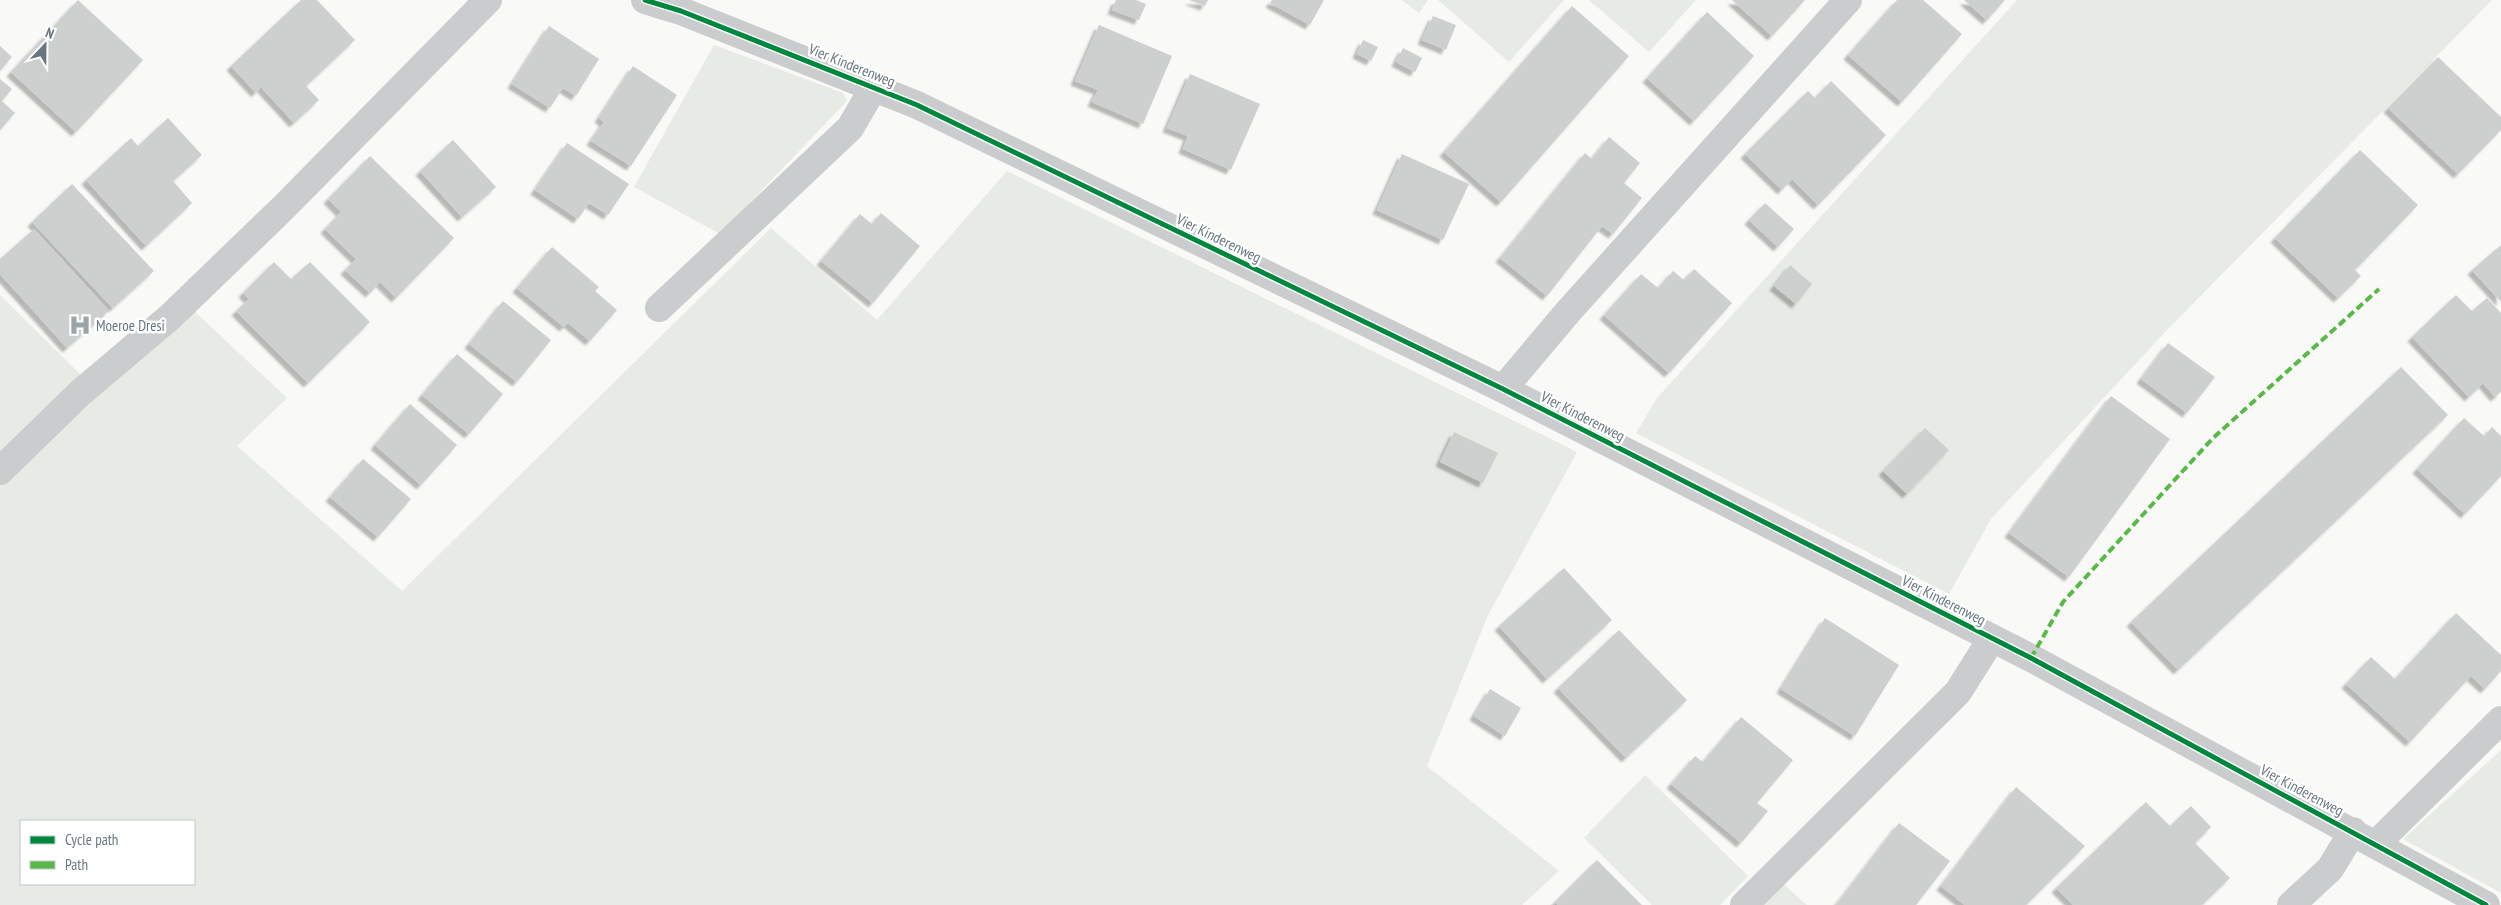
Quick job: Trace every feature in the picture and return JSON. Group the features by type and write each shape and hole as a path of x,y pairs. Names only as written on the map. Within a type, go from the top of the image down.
{"street":[{"path":"0,471 80,393 170,317 285,206 488,0"},
{"name":"Vier Kinderenweg","path":"645,0 681,11 874,87 1503,389 1992,638 2364,837 2486,905"},
{"path":"1503,389 1567,313 1848,0"},
{"path":"659,308 850,128 874,87"},
{"path":"1744,905 1958,692 1992,638"},
{"path":"2292,905 2364,837 2501,720"}],"shaded area":[{"path":"1402,0 1428,0 1419,13"},
{"path":"1438,0 1564,0 1509,62"},
{"path":"1589,0 1696,0 1649,52"},
{"path":"2017,0 2492,0 2166,331 1991,519 1949,594 1636,433 1657,398"},
{"path":"714,45 843,93 847,101 720,234 634,187"},
{"path":"1007,171 1577,452 1488,615 1427,766 1559,871 1522,905 0,905 0,486 61,426 192,309 287,398 237,446 402,591 771,228 877,320"},
{"path":"0,295 82,376 0,456"},
{"path":"2501,750 2501,893 2403,839"},
{"path":"1645,775 1748,876 1720,905 1652,905 1584,838"},
{"path":"1783,884 1807,905 1761,905"}],"building":[{"path":"78,0 143,60 76,132 11,72"},
{"path":"301,0 317,0 355,40 306,86 319,100 294,123 261,87 256,93 231,66"},
{"path":"1116,0 1136,0 1146,4 1139,20 1112,10"},
{"path":"1189,0 1208,0 1205,6"},
{"path":"1272,0 1324,0 1310,25 1270,3"},
{"path":"1732,0 1805,0 1772,36"},
{"path":"1897,0 1923,0 1962,34 1902,102 1848,55"},
{"path":"1964,0 2005,0 1987,20"},
{"path":"1572,6 1629,56 1501,202 1444,152"},
{"path":"1707,12 1754,56 1694,121 1647,78"},
{"path":"1433,16 1456,25 1446,50 1422,40"},
{"path":"1099,25 1172,56 1143,124 1092,102 1098,90 1075,81"},
{"path":"549,26 599,59 576,96 563,88 550,108 512,84"},
{"path":"1363,40 1378,47 1371,61 1357,54"},
{"path":"0,46 12,57 0,71"},
{"path":"1403,48 1422,58 1415,72 1396,62"},
{"path":"2438,57 2501,117 2501,130 2458,174 2388,108"},
{"path":"633,66 677,95 631,166 591,141 604,122 599,118"},
{"path":"1190,74 1260,104 1231,170 1183,149 1188,136 1167,128"},
{"path":"0,79 12,89 2,101 15,113 0,130"},
{"path":"1831,81 1886,135 1818,205 1792,179 1782,190 1745,154 1808,91 1815,98"},
{"path":"168,118 202,155 173,181 192,203 146,246 86,180 131,138 138,146"},
{"path":"1609,137 1640,163 1624,183 1642,198 1613,234 1602,226 1547,296 1500,258 1585,153 1592,159"},
{"path":"453,140 496,187 462,217 420,171"},
{"path":"567,143 629,184 608,215 589,203 578,219 535,190"},
{"path":"2360,150 2418,205 2355,270 2361,276 2338,298 2275,238"},
{"path":"1402,154 1469,184 1443,240 1377,210"},
{"path":"370,156 454,238 396,298 380,282 370,293 345,270 356,259 325,229 341,212 328,199"},
{"path":"72,184 154,271 113,308 32,222"},
{"path":"1765,203 1794,229 1778,247 1749,220"},
{"path":"881,213 920,246 873,303 821,261 860,214 872,224"},
{"path":"34,229 109,311 67,348 0,274 0,259"},
{"path":"2501,245 2501,302 2472,270"},
{"path":"552,247 599,287 595,291 617,310 590,341 568,323 564,327 517,288"},
{"path":"274,262 291,279 310,262 370,322 308,383 236,311 249,299 243,293"},
{"path":"1790,265 1812,284 1796,304 1774,286"},
{"path":"1694,269 1732,303 1669,373 1604,315 1641,274 1658,288 1673,271 1684,280"},
{"path":"2456,295 2472,311 2487,298 2501,313 2501,392 2495,397 2483,383 2469,397 2412,337"},
{"path":"503,301 551,340 517,382 469,344"},
{"path":"2168,343 2215,377 2187,413 2141,379"},
{"path":"457,354 503,394 469,434 422,395"},
{"path":"2401,367 2448,415 2178,670 2131,622"},
{"path":"2111,396 2170,439 2069,577 2009,533"},
{"path":"410,404 457,445 421,485 375,445"},
{"path":"2464,418 2484,436 2492,427 2501,436 2501,476 2465,514 2417,469"},
{"path":"1925,428 1949,450 1907,494 1883,471"},
{"path":"1454,432 1498,453 1483,483 1440,462"},
{"path":"363,459 411,499 378,537 330,497"},
{"path":"1564,568 1612,620 1547,679 1499,626"},
{"path":"2456,613 2501,655 2501,671 2485,689 2471,676 2410,742 2346,684 2371,657 2395,679"},
{"path":"1825,618 1899,665 1855,736 1781,689"},
{"path":"1619,630 1687,700 1626,758 1558,688"},
{"path":"1490,689 1521,708 1505,736 1474,716"},
{"path":"1741,717 1793,760 1757,803 1768,811 1741,843 1671,784 1695,756 1703,762"},
{"path":"2016,787 2085,846 2026,905 1965,905 1941,886"},
{"path":"2146,802 2170,826 2191,806 2211,827 2195,843 2230,878 2202,905 2073,905 2056,888"},
{"path":"1899,823 1950,861 1916,905 1836,905"},
{"path":"1597,860 1642,905 1558,905 1555,902"}],"marked path":[{"path":"2031,658 2063,602 2213,438 2379,289"}],"cycle path":[{"path":"645,0 681,11 917,105 1503,389 2031,658 2486,905"}],"place":[{"name":"Moeroe Dresi","path":"80,325"}]}
